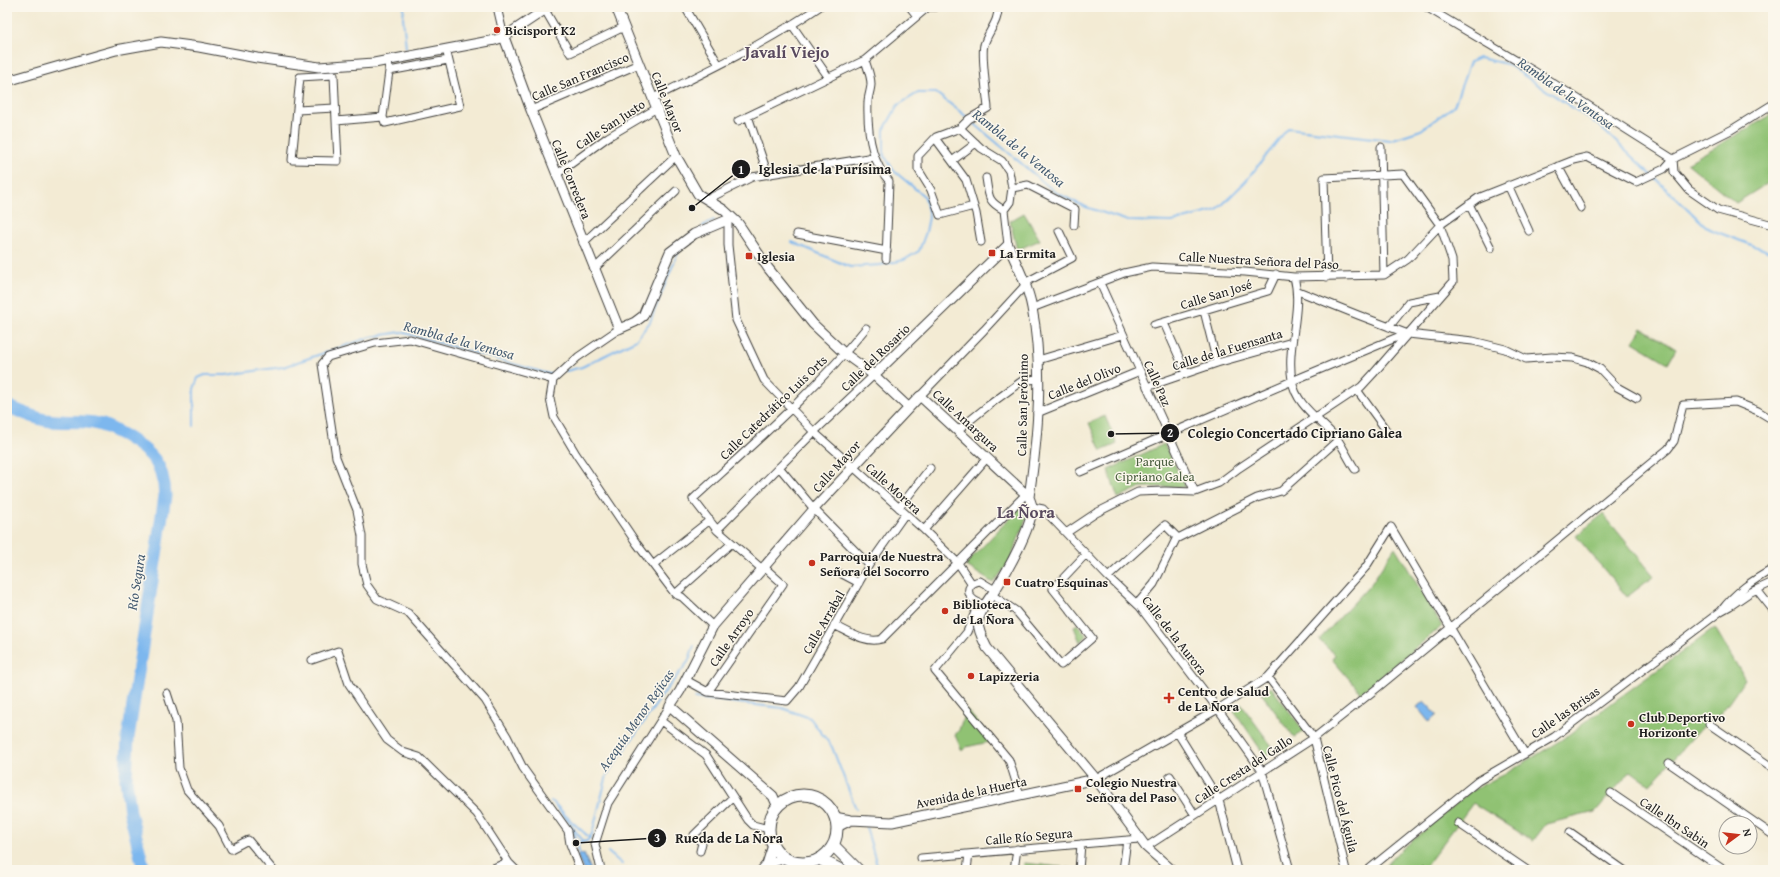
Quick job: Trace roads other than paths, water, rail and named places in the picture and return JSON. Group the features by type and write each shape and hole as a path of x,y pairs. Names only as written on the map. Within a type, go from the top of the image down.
{"main road":[{"path":"795,796 809,796 827,805 836,822 833,845 827,853 819,859 799,866 786,858 773,845 769,829 772,816 778,807 783,802 795,796"},
{"path":"833,845 858,870"},
{"path":"819,859 841,870"}],"street":[{"path":"497,7 504,37"},
{"name":"Calle Mayor","path":"616,7 676,156 698,194 708,199 730,219 738,223 768,268 808,318 845,354 874,375 908,407"},
{"path":"685,7 719,66"},
{"path":"653,98 719,66 792,25 819,7"},
{"path":"910,7 917,16"},
{"path":"738,121 865,60 928,7 936,7"},
{"path":"974,206 940,215 931,190 918,169 918,156 935,138 960,128 969,119 988,108 984,46 994,27 998,7"},
{"path":"1426,7 1534,71 1673,159"},
{"path":"7,81 116,50 161,42 199,46 257,58 319,67 374,63 495,40 504,37 547,9 570,53 624,27"},
{"path":"792,25 829,78"},
{"name":"Calle Corredera","path":"504,37 531,110 619,329"},
{"path":"336,121 384,120 460,106 446,49"},
{"path":"384,120 389,71 388,60"},
{"path":"389,71 448,60"},
{"path":"865,60 871,84 868,102 869,131 874,157 882,173 889,181 886,259"},
{"name":"Calle San Francisco","path":"531,110 638,64"},
{"path":"334,75 335,108 338,161 292,160 300,77 334,75"},
{"path":"1384,275 1408,259 1440,224 1469,204 1508,185 1574,160 1587,157 1636,182 1664,168 1673,159 1731,130 1773,104"},
{"path":"297,110 335,108"},
{"name":"Calle San Justo","path":"557,174 608,137 657,108"},
{"path":"748,116 768,175"},
{"path":"960,128 976,144 1002,161 1009,171 1012,188 1010,202 1004,210 1008,245"},
{"path":"935,138 966,180 974,206 981,242"},
{"path":"952,161 976,144"},
{"path":"1381,147 1384,275"},
{"path":"584,243 676,156"},
{"path":"708,199 752,176 768,175 874,157"},
{"path":"1673,159 1674,172 1689,190 1718,210 1773,225"},
{"path":"1558,166 1581,208"},
{"path":"1066,533 1096,513 1138,492 1194,492 1218,483 1357,390 1373,374 1452,282 1452,260 1440,224 1403,174 1324,178 1327,277"},
{"path":"986,178 988,193 993,204 1004,210"},
{"path":"1012,188 1028,185 1075,209 1074,225"},
{"path":"1508,185 1529,231"},
{"path":"594,269 676,191"},
{"path":"1469,204 1491,248"},
{"path":"713,626 682,597 675,594 654,564 637,544 576,454 554,417 550,398 553,380 578,357 619,329 635,322 643,316 670,252 694,234 730,219"},
{"name":"Calle Morera","path":"730,219 728,245 736,320 764,380 814,432 924,530 958,563 972,584"},
{"name":"Calle Mayor","path":"670,706 686,680 713,626 814,509 908,407 1030,280 1072,258 1059,231"},
{"path":"797,234 887,251"},
{"name":"Calle San Jerónimo","path":"1008,245 1026,285 1032,308 1038,360 1036,450 1027,495"},
{"name":"Calle del Rosario","path":"717,530 814,432 1008,245"},
{"name":"Calle Nuestra Señora del Paso","path":"1032,308 1124,273 1152,267 1276,274 1294,277 1384,275"},
{"name":"Calle San José","path":"1154,326 1268,291 1276,274"},
{"path":"1294,277 1298,291 1292,342 1292,381 1300,402 1338,440 1354,469"},
{"name":"Calle Paz","path":"1100,283 1194,492"},
{"path":"1298,291 1408,334 1473,341 1505,349 1526,359 1552,357 1580,360 1600,369 1617,387 1637,398"},
{"path":"1389,327 1409,302 1440,296"},
{"path":"1204,311 1217,362"},
{"path":"1164,323 1186,373"},
{"name":"Calle Catedrático Luis Orts","path":"710,520 693,499 791,408 845,354 866,328"},
{"path":"1038,360 1123,334"},
{"path":"1080,472 1292,381 1408,334"},
{"path":"553,380 410,339 375,343 328,357 322,364 336,457 357,510 362,536 362,564 366,585 377,599 408,613 485,700 507,736 523,768 568,831 570,844 580,870"},
{"name":"Calle de la Fuensanta","path":"1147,387 1217,362 1292,342"},
{"name":"Calle del Olivo","path":"1037,413 1140,371"},
{"path":"958,430 989,404 1022,381 1038,379"},
{"path":"1357,390 1386,430"},
{"name":"Calle Amargura","path":"920,396 1027,495"},
{"name":"Calle Cresta del Gallo","path":"1146,847 1314,738 1668,449 1674,441 1683,405 1736,402 1758,411 1773,420"},
{"path":"1137,604 1154,584 1178,537 1257,498 1281,491 1338,440"},
{"path":"924,530 987,458"},
{"path":"779,467 814,509 869,565"},
{"path":"899,508 930,468"},
{"path":"834,625 869,641 875,642 882,639 1027,495 1033,507 1031,518 1009,569 967,632 935,671 1009,760 1020,795"},
{"name":"Calle de la Aurora","path":"1033,507 1044,509 1108,577 1137,604 1218,709 1262,771 1290,870"},
{"name":"Calle Arrabal","path":"708,692 786,700 799,687 869,565 905,514"},
{"path":"654,564 710,520 717,530 763,568"},
{"path":"1108,577 1165,525 1178,537"},
{"path":"1096,779 1218,709 1268,677 1366,566 1391,527 1525,754"},
{"path":"675,594 712,559 732,543"},
{"path":"1086,554 1054,589 1092,638 1061,665 1016,611 982,582 977,582 972,584 969,590 977,615 980,632 987,648 1096,779 1139,839 1172,870"},
{"name":"Calle Arroyo","path":"708,692 748,632 783,584 763,568"},
{"name":"Calle las Brisas","path":"1368,870 1478,780 1554,737 1721,611 1729,600 1751,581 1773,569"},
{"path":"842,574 858,584"},
{"path":"1721,611 1773,582"},
{"path":"1757,590 1773,610"},
{"path":"972,600 977,603 985,604"},
{"path":"967,632 980,632"},
{"path":"312,660 338,651 349,684 387,740 403,752 419,757 478,814 509,863 516,870"},
{"name":"Calle Pico del Águila","path":"1268,677 1314,738 1346,870"},
{"path":"686,680 708,692"},
{"path":"167,693 176,721 179,768 187,790 219,826 231,849 248,840 273,870"},
{"path":"601,870 595,844 608,803 670,706 773,796 778,807"},
{"path":"661,721 706,756 748,820 753,825 769,829"},
{"path":"1709,724 1773,768"},
{"path":"1177,732 1219,800 1237,870"},
{"path":"1668,763 1773,835"},
{"path":"1170,776 1195,816"},
{"name":"Avenida de la Huerta","path":"836,822 851,820 892,822 1096,779"},
{"name":"Calle Ibn Sabin","path":"1611,793 1724,870"},
{"path":"700,851 702,843 694,835 733,797"},
{"path":"1458,823 1527,870"},
{"path":"1570,832 1624,870"},
{"name":"Calle Río Segura","path":"921,858 1139,839"},
{"path":"1123,870 1127,840"},
{"path":"1079,870 1081,844"},
{"path":"765,867 773,845"},
{"path":"1014,870 1017,849"},
{"path":"967,870 969,854"},
{"path":"765,867 786,858"},
{"path":"489,870 509,863"}],"water":[{"path":"1424,701 1437,715 1429,722 1417,707"},
{"path":"584,854 591,870 583,870 577,855"}],"waterway":[{"path":"404,7 403,17 406,48"},
{"name":"Rambla de la Ventosa","path":"970,120 1055,192 1083,206 1128,221 1172,222 1217,210 1246,181 1288,128 1390,140 1421,130 1454,106 1470,62 1479,58 1507,64 1597,124 1709,229 1773,253"},
{"name":"Rambla de la Ventosa","path":"792,242 850,267 880,265 904,260 919,251 926,232 929,217 925,197 894,171 884,155 884,130 898,105 918,93 936,93 967,117"},
{"name":"Rambla de la Ventosa","path":"703,226 714,220"},
{"name":"Rambla de la Ventosa","path":"566,371 582,367 636,340 650,322 679,250"},
{"name":"Rambla de la Ventosa","path":"194,426 194,389 198,378 205,375 226,375 283,367 371,337 401,332 549,374 556,374"},
{"name":"Río Segura","path":"7,406 30,416 45,420 88,422 110,428 125,436 149,453 159,467 162,475 165,496 128,738 126,779 130,812 144,870"},
{"name":"Acequia Menor Rejicas","path":"576,843 587,841 592,834 607,775 666,690 688,662 694,646"},
{"path":"695,698 782,708 810,718 832,747 856,809"},
{"path":"551,802 553,802 590,838"},
{"path":"555,805 584,842"},
{"path":"866,827 878,869"},
{"name":"Acequia Menor Rejicas","path":"570,828 574,833 580,856"},
{"path":"608,852 622,864"}],"place":[{"name":"Bicisport K2","path":"497,30"},
{"name":"Iglesia de la Purísima","path":"692,208"},
{"name":"La Ermita","path":"992,253"},
{"name":"Iglesia","path":"749,256"},
{"name":"Colegio Concertado Cipriano Galea","path":"1111,434"},
{"name":"Parroquia de Nuestra Señora del Socorro","path":"812,563"},
{"name":"Cuatro Esquinas","path":"1007,582"},
{"name":"Biblioteca de La Ñora","path":"945,611"},
{"name":"Lapizzeria","path":"971,676"},
{"name":"Centro de Salud de La Ñora","path":"1169,698"},
{"name":"Club Deportivo Horizonte","path":"1631,724"},
{"name":"Colegio Nuestra Señora del Paso","path":"1078,789"},
{"name":"Rueda de La Ñora","path":"576,843"}],"district":[{"name":"Javalí Viejo","path":"787,52"},
{"name":"La Ñora","path":"1026,512"}],"park label":[{"name":"Parque Cipriano Galea","path":"1155,468"}]}
